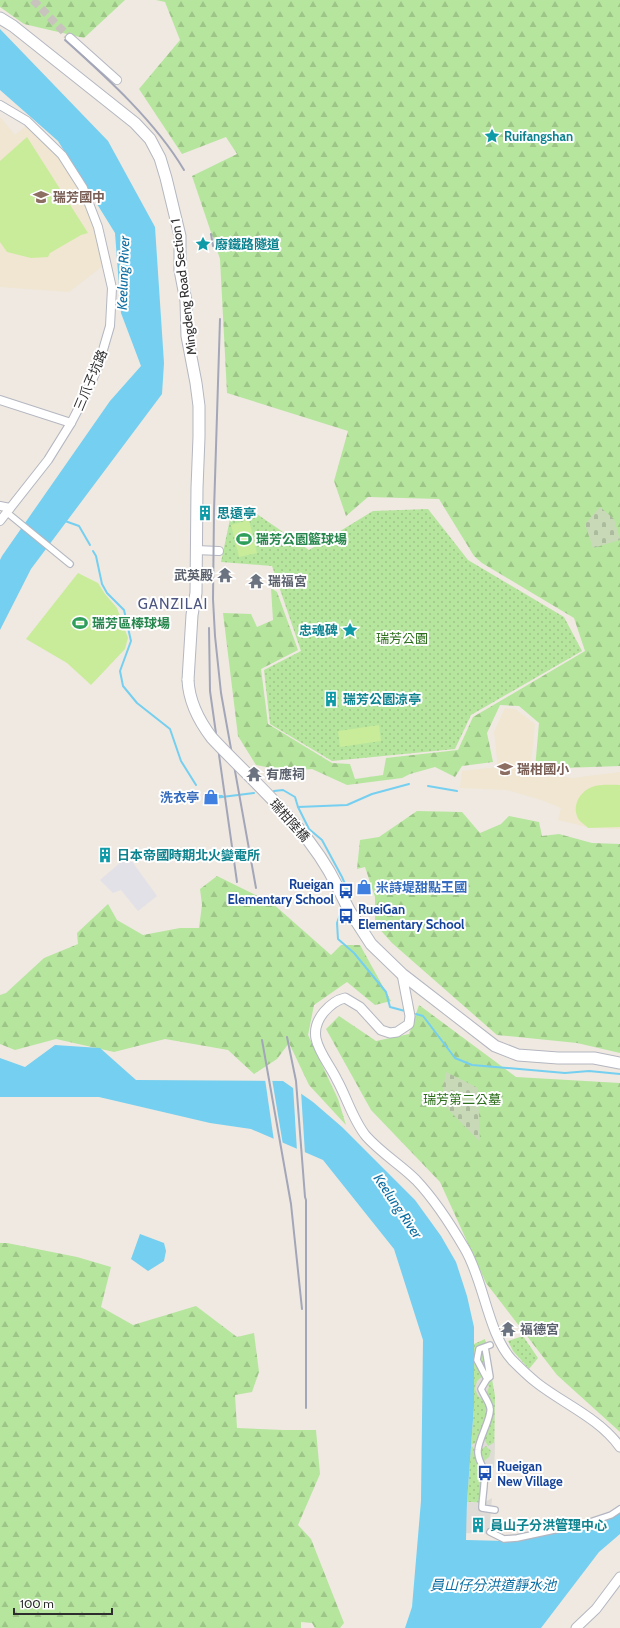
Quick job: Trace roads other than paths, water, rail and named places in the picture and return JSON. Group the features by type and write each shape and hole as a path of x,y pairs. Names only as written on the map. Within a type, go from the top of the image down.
{"main road":[{"name":"Mingdeng Road Section 1","path":"0,18 13,26 135,123 150,139 160,158 166,178 180,236 180,270 186,301 187,336 196,383 200,437 197,488 196,593 192,614 188,680"},
{"name":"瑞柑陸橋","path":"188,680 194,708 206,730 304,834 329,870 349,910 371,944 402,974"},
{"path":"402,974 495,1046 518,1055 558,1058 594,1058 620,1063"}],"street":[{"path":"70,38 117,80"},
{"name":"三爪子坑路","path":"0,104 27,121 62,155 83,188 98,227 111,281 110,326 98,367 71,423 48,460 10,512 0,521"},
{"path":"0,400 71,423"},
{"path":"0,506 10,512 70,564"},
{"path":"196,550 219,550"},
{"path":"196,593 197,621 192,681 203,718 204,735 190,710 184,674 186,630 196,593"},
{"path":"250,785 255,778"},
{"path":"402,974 410,1016 409,1024 403,1029 390,1033 381,1030 360,1007 346,998 338,999 329,1006 319,1018 316,1027 316,1044 367,1137 416,1180 436,1205 466,1250 482,1288 490,1317 506,1352 536,1383 588,1416 613,1437 620,1447"},
{"path":"487,1379 477,1360 479,1349 488,1346 490,1377 481,1389 491,1410 479,1442 477,1452 480,1464 484,1471 482,1508 495,1510"},
{"path":"490,1532 504,1539 517,1538 587,1523 611,1515 620,1509"},
{"path":"576,1628 596,1609 620,1577"}],"water":[{"name":"Keelung River","path":"0,29 108,141 155,227 164,363 162,394 31,569 0,630 0,560 2,556 110,401 141,366 121,313 115,233 58,141 0,90"},
{"path":"55,1045 100,1048 136,1080 283,1081 313,1102 342,1127 415,1200 441,1236 456,1262 467,1296 474,1327 474,1406 467,1502 466,1540 506,1541 523,1538 594,1524 620,1511 620,1534 599,1552 541,1628 405,1628 412,1607 421,1501 423,1340 394,1249 323,1160 251,1129 210,1123 99,1097 0,1097 0,1058 25,1067"},
{"path":"140,1234 164,1243 166,1251 164,1261 148,1271 131,1259"}],"waterway":[{"path":"65,521 79,526 90,545"},
{"path":"93,551 96,556 102,584 107,593 124,610 131,641 120,671 123,686 137,703 170,729 181,761 196,785"},
{"path":"298,807 347,805 372,794 409,784"},
{"path":"428,786 457,791"},
{"path":"274,791 283,790 295,797 298,807 309,829 322,840 342,877 350,896 349,898"},
{"path":"214,798 254,793"},
{"path":"204,794 207,798"},
{"path":"214,796 222,796"},
{"path":"342,909 337,923 338,939 354,953 386,992 390,1007 405,1011"},
{"path":"416,1014 423,1016 455,1058 472,1065 565,1073 589,1071 620,1074"}],"tunnel":[{"path":"33,0 70,38"}],"railway":[{"path":"65,40 129,100 159,134 184,170"},
{"path":"211,234 213,246"},
{"path":"220,319 214,511 213,599 215,636 221,693 256,888"},
{"path":"209,628 210,691 237,882"},
{"path":"287,1037 296,1081 306,1200 306,1408"},
{"path":"262,1040 291,1204 302,1309"}],"place":[{"name":"Ruifangshan","path":"492,136"},
{"name":"瑞芳國中","path":"41,197"},
{"name":"廢鐵路隧道","path":"203,244"},
{"name":"思遠亭","path":"205,513"},
{"name":"瑞芳公園籃球場","path":"244,539"},
{"name":"武英殿","path":"225,575"},
{"name":"瑞福宮","path":"256,581"},
{"name":"瑞芳區棒球場","path":"80,623"},
{"name":"忠魂碑","path":"350,630"},
{"name":"瑞芳公園涼亭","path":"331,699"},
{"name":"瑞柑國小","path":"505,769"},
{"name":"有應祠","path":"254,774"},
{"name":"洗衣亭","path":"211,797"},
{"name":"日本帝國時期北火變電所","path":"105,855"},
{"name":"米詩堤甜點王國","path":"364,887"},
{"name":"Rueigan Elementary School","path":"346,891"},
{"name":"RueiGan Elementary School","path":"346,916"},
{"name":"福德宮","path":"508,1329"},
{"name":"Rueigan New Village","path":"485,1473"},
{"name":"員山子分洪管理中心","path":"478,1525"}],"district":[{"name":"GANZILAI","path":"173,604"}],"park label":[{"name":"瑞芳公園","path":"402,638"},
{"name":"瑞芳第二公墓","path":"462,1099"}],"water label":[{"name":"員山仔分洪道靜水池","path":"493,1585"}]}
